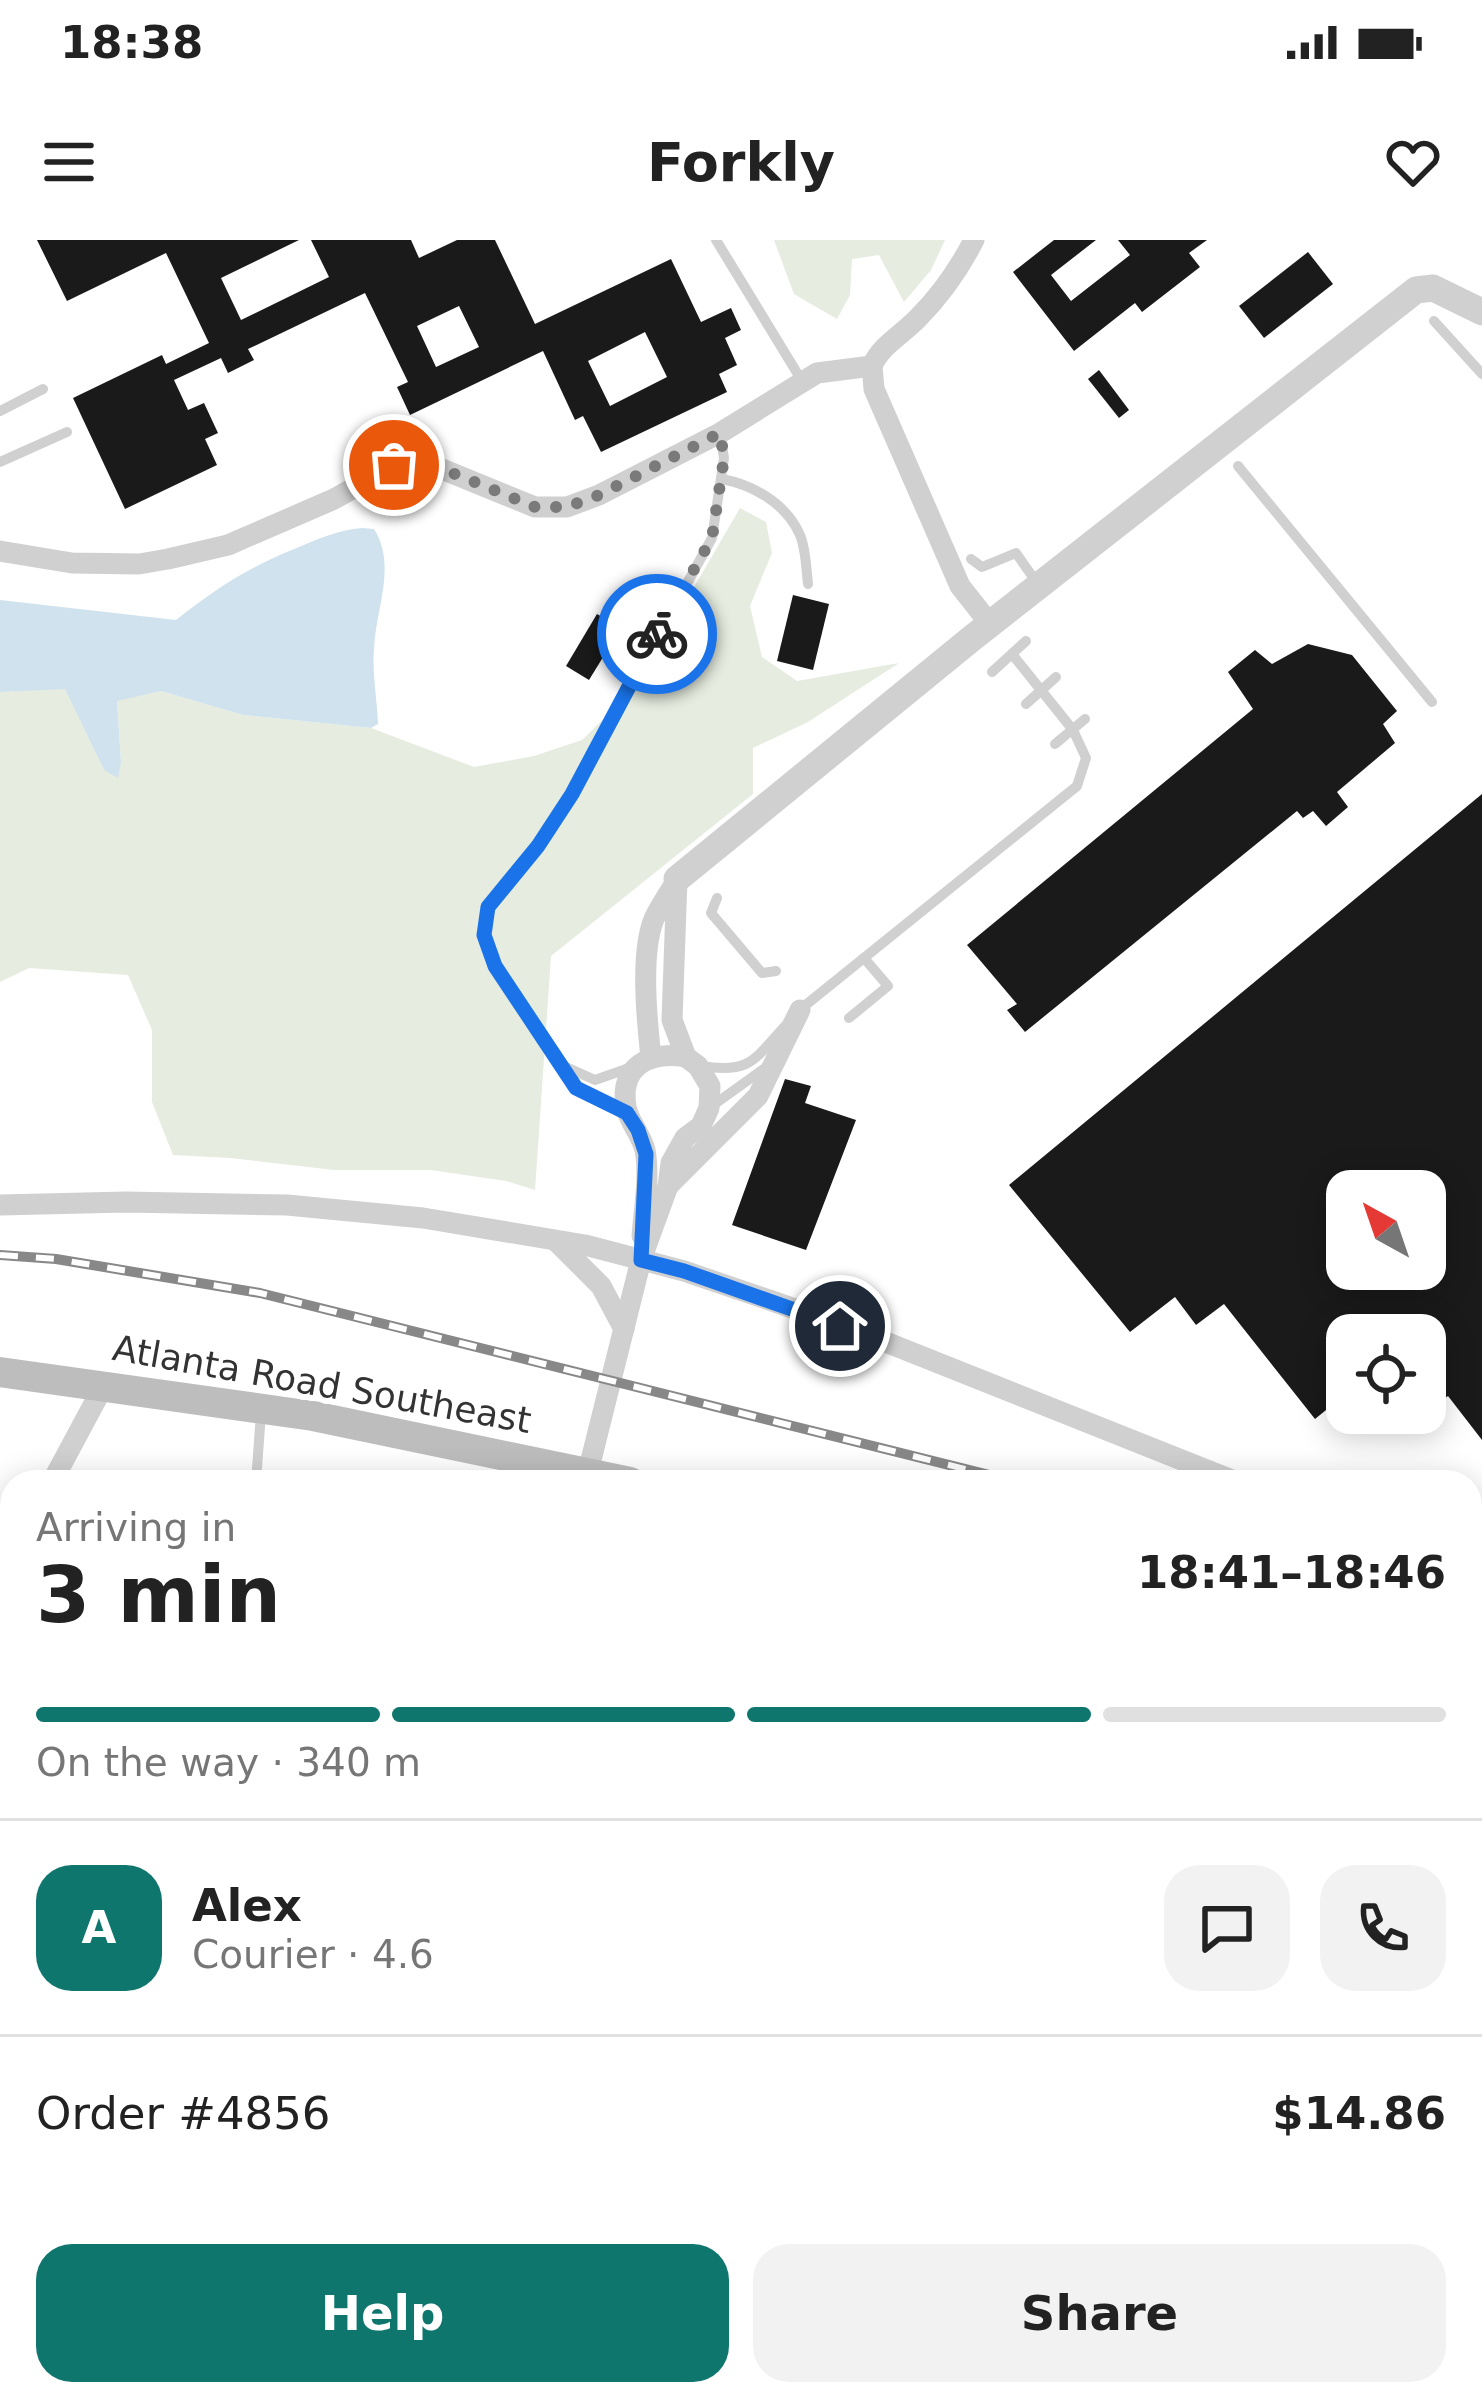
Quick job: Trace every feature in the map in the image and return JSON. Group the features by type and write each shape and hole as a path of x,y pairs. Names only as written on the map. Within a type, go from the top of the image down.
{"main road":[{"name":"Atlanta Road Southeast","path":"0,1372 313,1416 577,1470"}],"street":[{"path":"974,240 959,269 930,305 883,349 872,366 874,389 898,421 960,586 990,624"},
{"path":"644,1062 648,944 653,920 677,879 990,624 1416,290 1433,288 1482,312"},
{"path":"0,551 72,562 139,564 168,559 228,545 416,458 535,507 567,507 720,433 818,373 872,366"},
{"path":"588,1470 671,1163 686,1138 701,1126 709,1108 710,1086 672,1020 677,879"},
{"path":"668,1186 758,1096 800,1010"},
{"path":"641,1260 646,1154 625,1100 628,1081 644,1062 665,1053 692,1061"},
{"path":"633,1121 663,1140 686,1138"},
{"path":"0,1205 287,1205 423,1218 585,1245 684,1271 873,1337 1207,1470"},
{"path":"557,1241 601,1286 624,1329"},
{"path":"58,1470 104,1384"}],"lane":[{"path":"716,240 803,383"},
{"path":"1434,321 1482,374"},
{"path":"0,411 43,389"},
{"path":"0,462 67,431"},
{"path":"633,1121 576,1088 495,966 484,935 488,907 538,846 572,794 712,538 724,458 720,433"},
{"path":"1238,466 1432,702"},
{"path":"722,479 747,484 789,517 802,538 808,584"},
{"path":"971,559 982,567 1016,553 1039,586"},
{"path":"992,672 1026,641"},
{"path":"692,1061 726,1070 742,1067 758,1056 800,1010 1077,786 1086,758 1072,730 1012,654"},
{"path":"1026,704 1056,677"},
{"path":"1055,744 1085,719"},
{"path":"717,898 711,913 735,944 762,973 776,971"},
{"path":"849,1018 888,986 865,958"},
{"path":"495,966 568,1070 595,1080 644,1062"},
{"path":"709,1108 774,1062"},
{"path":"257,1470 261,1408"}],"shaded area":[{"path":"774,240 945,240 931,270 904,302 879,255 852,259 850,295 837,319 794,294"},
{"path":"740,508 766,522 772,553 750,606 762,657 797,681 899,663 808,722 753,748 753,794 551,956 535,1190 431,1170 334,1170 173,1155 152,1102 152,1030 128,975 29,968 0,982 0,692 65,688 104,770 121,762 117,700 161,691 243,715 371,728 474,767 534,756 582,740 636,687"}],"water":[{"path":"374,529 385,572 374,657 378,724 371,728 243,715 161,691 117,701 118,778 104,770 65,689 0,692 0,600 176,620 265,562 322,538"}],"building":[{"path":"37,240 299,240 221,278 241,320 329,277 311,240 411,240 419,258 457,240 495,240 535,324 671,259 701,322 731,308 741,330 725,338 737,365 719,374 727,392 601,452 583,416 575,420 543,351 410,415 397,387 408,382 365,293 248,349 254,360 228,373 221,358 174,380 188,410 204,403 218,433 205,439 217,465 125,509 73,398 162,355 166,364 209,343 166,253 67,301","holes":["459,306 479,347 436,367 417,326","645,332 667,377 610,406 588,361"]},
{"path":"1054,240 1096,240 1051,275 1071,301 1130,255 1118,240 1207,240 1189,253 1200,267 1142,312 1135,303 1074,351 1013,272"},
{"path":"1308,252 1333,284 1264,338 1239,306"},
{"path":"1099,370 1129,410 1119,418 1088,379"},
{"path":"793,595 829,604 813,670 777,661"},
{"path":"597,614 621,628 589,680 566,666"},
{"path":"1308,644 1352,655 1397,711 1383,724 1395,743 1337,792 1348,807 1326,826 1313,811 1303,818 1297,811 1025,1032 1007,1010 1017,1004 967,945 1253,709 1228,672 1255,650 1272,664"},
{"path":"1482,794 1482,1440 1446,1397 1446,1314 1326,1314 1326,1410 1315,1419 1224,1304 1196,1325 1175,1297 1130,1332 1009,1185"},
{"path":"785,1079 811,1086 805,1103 856,1120 806,1250 732,1225"}],"railway":[{"path":"0,1255 56,1259 260,1293 969,1470"}],"way so far":[{"path":"394,465 416,458 535,507 567,507 720,433 724,458 712,538 657,634"}],"route":[{"path":"657,634 572,794 538,846 488,907 484,935 495,966 576,1088 627,1113 638,1130 646,1154 641,1260 840,1326"}]}
